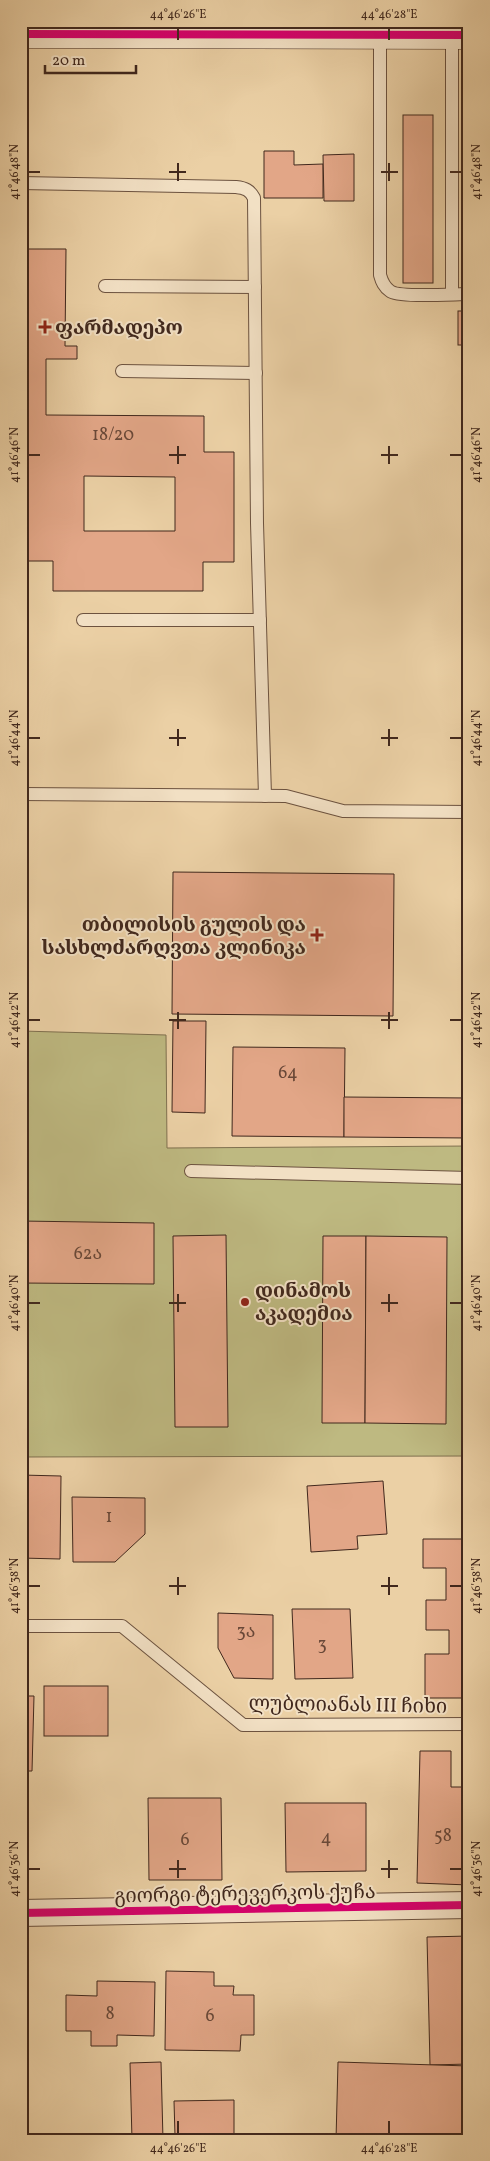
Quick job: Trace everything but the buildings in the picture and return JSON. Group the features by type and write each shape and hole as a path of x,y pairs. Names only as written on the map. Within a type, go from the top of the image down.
{"street":[{"path":"21,34 372,30 461,35"},
{"name":"გიორგი ტერევერკოს ქუჩა","path":"21,1913 469,1905"}],"lane":[{"path":"372,30 380,275 382,284 391,293 403,295 469,294"},
{"path":"452,294 461,35"},
{"path":"21,183 245,188 252,193 254,198 260,620 265,796"},
{"path":"104,286 255,287"},
{"path":"122,372 256,373"},
{"path":"83,620 260,620"},
{"path":"21,794 286,796 343,811 469,812"},
{"path":"191,1171 469,1178"},
{"name":"ლუბლიანას III ჩიხი","path":"21,1626 122,1626 243,1725 469,1724"}],"shaded area":[{"name":"დინამოს აკადემია","path":"21,1031 166,1035 167,1148 469,1146 469,1456 21,1457"}],"cycle path":[{"path":"21,34 469,35"},
{"path":"21,1913 469,1905"}],"place":[{"name":"ფარმადეპო","path":"45,327"},
{"name":"თბილისის გულის და სასხლძარღვთა კლინიკა","path":"317,935"},
{"name":"დინამოს აკადემია","path":"245,1302"}]}
